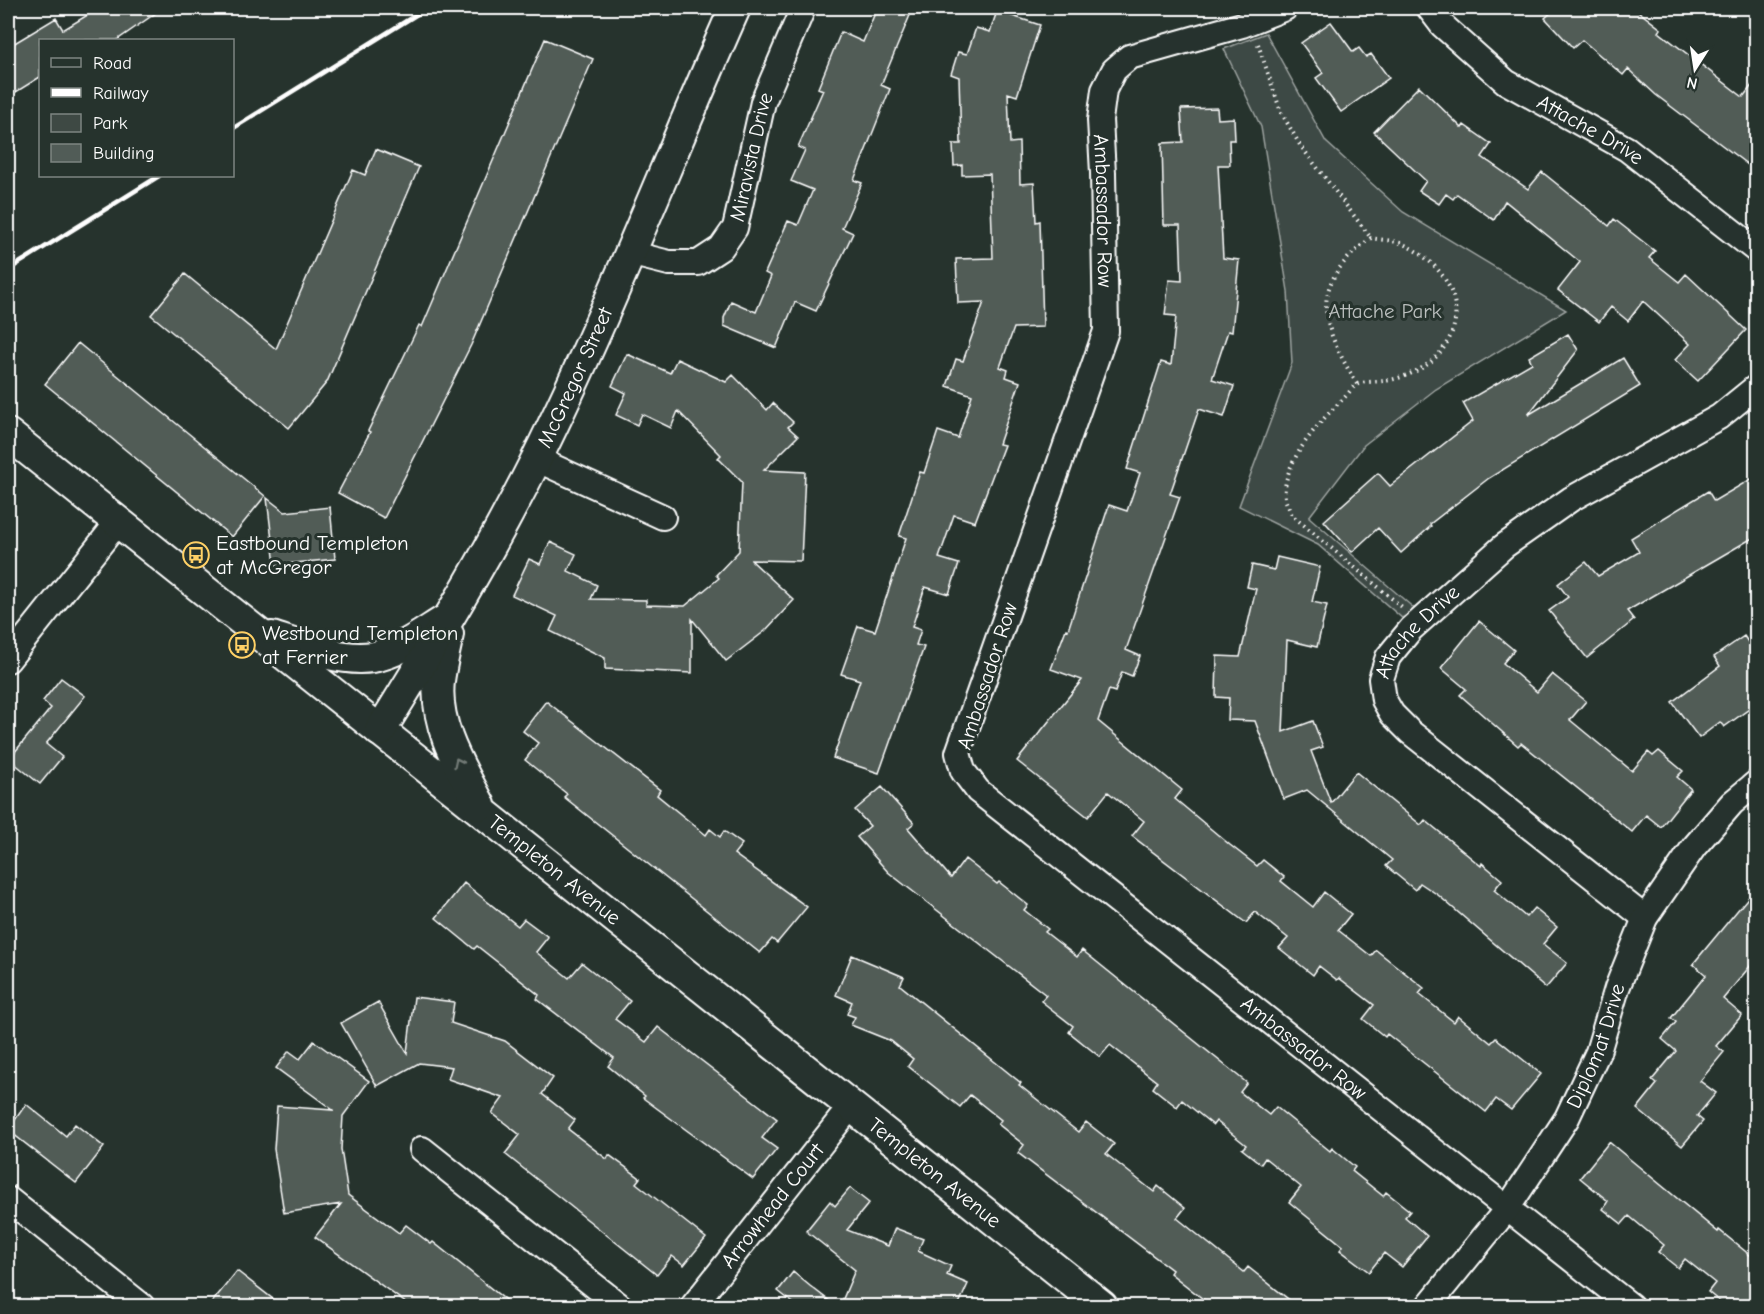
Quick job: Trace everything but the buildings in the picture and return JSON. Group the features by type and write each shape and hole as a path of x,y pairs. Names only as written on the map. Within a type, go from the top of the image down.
{"street":[{"name":"McGregor Street","path":"380,731 452,616 536,459 629,253 735,8"},
{"name":"Miravista Drive","path":"629,253 669,263 698,262 721,248 735,228 763,102 803,8"},
{"name":"Ambassador Row","path":"1285,8 1242,25 1129,57 1114,70 1104,90 1100,120 1106,331 958,753 963,771 978,791 1631,1306"},
{"name":"Attache Drive","path":"1429,8 1442,25 1506,82 1627,149 1756,250"},
{"name":"Attache Drive","path":"1645,918 1410,732 1392,714 1384,700 1381,679 1389,657 1411,630 1504,546 1571,500 1719,417 1756,387"},
{"name":"Templeton Avenue","path":"8,434 1102,1306"},
{"path":"536,459 663,517"},
{"path":"8,660 118,522"},
{"path":"254,632 309,649 340,655 373,657 408,644 452,616"},
{"path":"452,616 439,683 442,721 455,756 485,814"},
{"name":"Diplomat Drive","path":"1428,1306 1528,1181 1572,1108 1598,1052 1617,988 1645,918 1694,847 1732,803 1756,783"},
{"name":"Arrowhead Court","path":"693,1306 851,1106"},
{"path":"422,1149 620,1306"},
{"path":"8,1200 142,1306"}],"path":[{"path":"1242,25 1256,37 1281,112 1300,145 1371,238 1401,243 1434,265 1446,278 1454,299 1455,326 1442,350 1420,369 1388,381 1357,384 1324,417 1302,447 1289,475 1285,497 1292,515 1410,614"},
{"path":"1357,384 1331,340 1326,311 1330,284 1350,254 1371,238"}],"green space":[{"name":"Attache Park","path":"1266,33 1326,142 1403,212 1566,310 1436,389 1364,445 1309,517 1416,610 1402,618 1318,545 1239,506 1292,363 1288,291 1261,127 1224,49"}],"railway":[{"path":"234,128 427,8"},
{"path":"8,270 157,177"}],"place":[{"name":"Eastbound Templeton at McGregor","path":"196,555"},
{"name":"Westbound Templeton at Ferrier","path":"242,645"}]}
